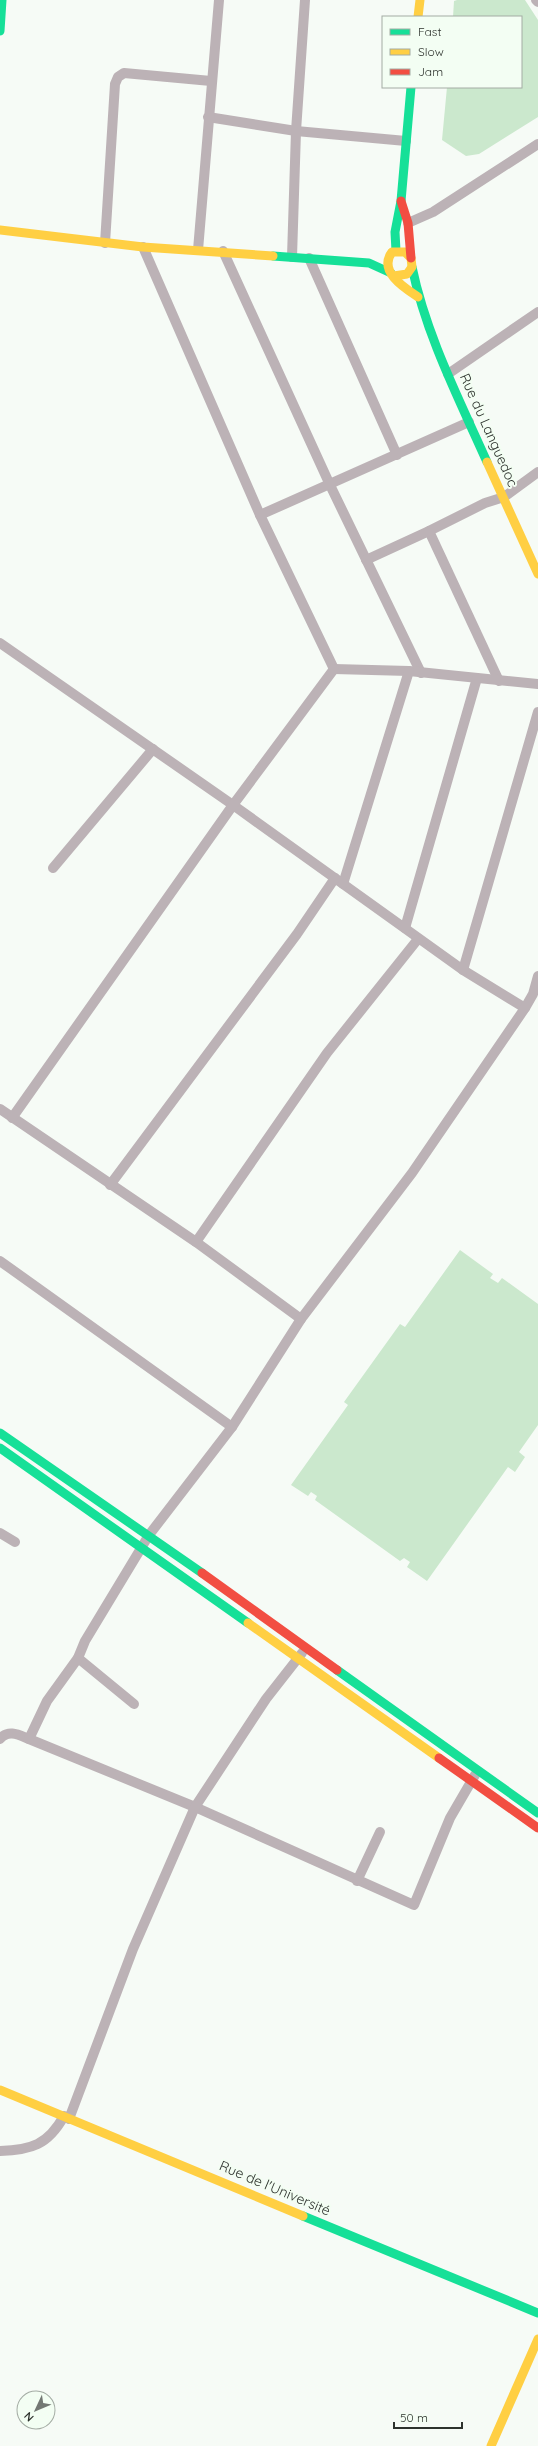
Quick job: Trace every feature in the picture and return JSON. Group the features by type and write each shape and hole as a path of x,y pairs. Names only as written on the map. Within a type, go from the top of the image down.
{"street":[{"path":"0,31 2,0"},
{"path":"198,250 219,0"},
{"path":"292,257 296,131 305,0"},
{"path":"418,16 420,0"},
{"path":"105,243 115,84 118,77 124,73 211,81"},
{"path":"392,275 386,267 392,253 401,201 411,88"},
{"path":"208,117 296,131 406,141"},
{"path":"408,223 439,209 538,144"},
{"name":"Rue du Languedoc","path":"401,201 408,223 411,263 418,297 448,374 469,422 504,497 535,558 538,574"},
{"path":"0,230 143,247 223,251 369,263 392,275 418,297"},
{"path":"143,247 260,515 334,669"},
{"path":"223,251 330,485 421,673"},
{"path":"369,263 392,253 405,252 411,263 407,274 392,275"},
{"path":"309,258 397,455"},
{"path":"448,374 538,312"},
{"path":"260,515 469,422"},
{"path":"366,560 429,532 485,503 504,497 538,472"},
{"path":"429,532 499,681"},
{"path":"0,643 233,805 463,970 525,1008"},
{"path":"334,669 409,671 538,684"},
{"path":"12,1118 233,805 334,669"},
{"path":"344,884 409,671"},
{"path":"405,928 477,678"},
{"path":"463,970 538,712"},
{"path":"53,868 153,749"},
{"path":"110,1185 297,934 335,878"},
{"path":"196,1242 327,1053 418,938"},
{"path":"29,1739 47,1701 78,1658 84,1641 148,1535 232,1427 301,1319 412,1173 536,992 538,976"},
{"path":"0,1109 196,1242 301,1319"},
{"path":"0,1261 232,1427"},
{"path":"0,1433 148,1535 538,1813"},
{"path":"0,1448 538,1828"},
{"path":"0,1533 15,1542"},
{"path":"0,2151 26,2150 38,2145 59,2126 66,2117 131,1956 195,1807 266,1699 306,1648"},
{"path":"78,1658 134,1704"},
{"path":"0,1739 5,1734 10,1733 29,1739 195,1807 356,1881 414,1905 450,1818 478,1770"},
{"path":"356,1881 380,1832"},
{"name":"Rue de l'Université","path":"0,2090 538,2313"},
{"path":"491,2446 538,2338"}],"green space":[{"path":"525,0 538,20 538,117 479,154 466,156 442,140 447,88 522,88 522,16 453,16 454,1"},
{"path":"460,1250 493,1274 490,1278 498,1283 502,1278 538,1304 538,1425 519,1452 525,1457 515,1472 508,1467 427,1581 407,1567 410,1562 404,1558 400,1561 315,1500 317,1496 311,1492 308,1496 291,1485 348,1405 344,1402 400,1324 405,1327"}],"traffic: fast":[{"path":"0,31 2,0"},
{"path":"396,251 395,232 401,201 411,88"},
{"path":"273,256 369,263 391,273"},
{"path":"412,267 418,292 434,342 487,462"},
{"path":"0,1433 202,1573"},
{"path":"0,1448 248,1623"},
{"path":"337,1670 538,1813"},
{"path":"303,2216 538,2313"}],"traffic: slow":[{"path":"418,16 420,0"},
{"path":"0,230 143,247 273,256"},
{"path":"394,276 407,274 412,267 411,258 405,252 392,252 388,259 388,266 394,278 418,297"},
{"path":"487,462 538,574"},
{"path":"248,1623 439,1758"},
{"path":"0,2090 303,2216"},
{"path":"491,2446 538,2339"}],"traffic: jam":[{"path":"401,201 408,223 411,258"},
{"path":"202,1573 337,1670"},
{"path":"439,1758 538,1828"}]}
